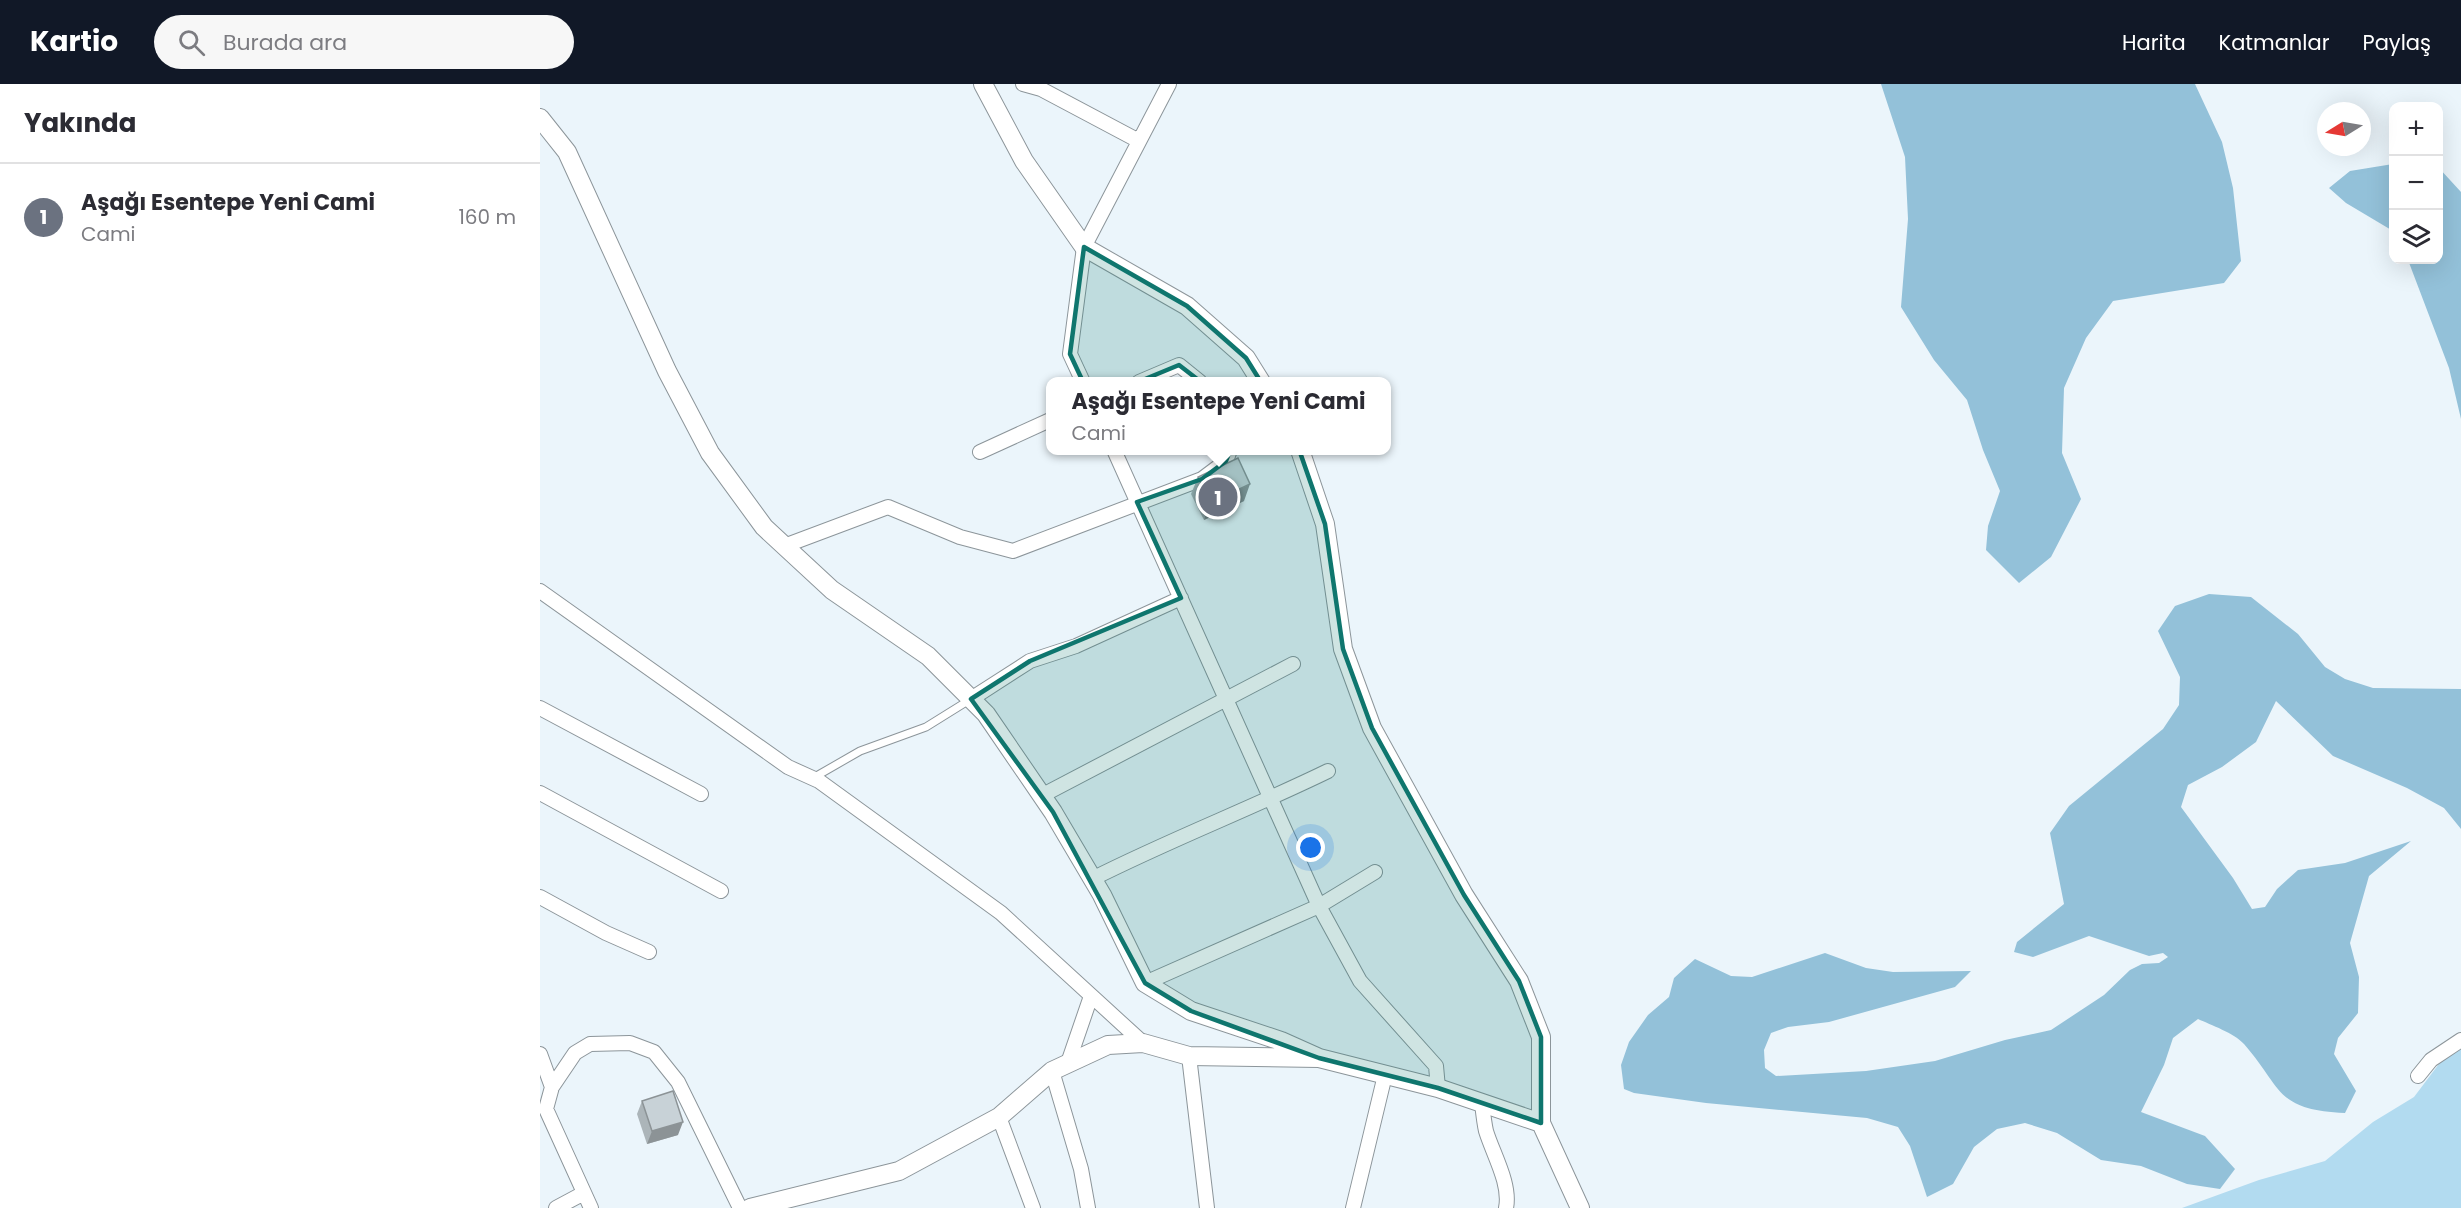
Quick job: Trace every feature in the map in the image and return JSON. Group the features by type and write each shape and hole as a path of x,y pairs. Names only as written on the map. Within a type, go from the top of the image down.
{"street":[{"path":"984,84 1024,161 1084,247 1187,306 1246,358 1258,377"},
{"path":"1023,84 1041,89 1139,141"},
{"path":"1081,377 1070,354 1084,247 1168,84"},
{"path":"540,118 567,152 667,371 710,453 764,527 784,546 832,590 928,656 986,714 1041,796 1092,879 1145,983 1191,1011 1281,1041 1319,1058 1438,1088 1541,1123"},
{"path":"1149,377 1179,365 1195,377"},
{"path":"980,452 1046,422"},
{"path":"1116,455 1319,906 1360,981 1436,1066 1438,1088"},
{"path":"784,546 888,507 960,537 1013,551 1202,479 1226,461 1228,455"},
{"path":"1302,455 1324,524 1343,649 1372,728 1464,895 1519,981 1541,1037 1541,1123 1580,1208"},
{"path":"540,591 788,767 813,778 1001,913 1143,1043"},
{"path":"971,699 1030,661 1076,646 1181,598"},
{"path":"1041,796 1293,664"},
{"path":"540,708 701,794"},
{"path":"1092,879 1141,854 1271,799 1328,771"},
{"path":"540,793 721,891"},
{"path":"1145,983 1319,906 1375,872"},
{"path":"540,897 606,933 649,952"},
{"path":"1088,1208 1060,1067 1091,996"},
{"path":"2418,1076 2431,1060 2461,1040"},
{"path":"591,1208 546,1109 552,1087 575,1053 590,1044 630,1043 654,1052 678,1082 740,1208"},
{"path":"750,1208 899,1172 999,1117 1060,1067 1108,1045 1143,1043 1190,1056 1319,1058"},
{"path":"540,1054 552,1087"},
{"path":"1190,1056 1207,1208"},
{"path":"1353,1208 1385,1075"},
{"path":"1482,1103 1485,1127 1504,1181 1508,1201 1506,1208"},
{"path":"999,1117 1033,1208"},
{"path":"556,1208 584,1192"}],"lane":[{"path":"813,778 860,751 926,727 971,699"}],"highlighted area":[{"path":"1084,247 1187,306 1246,358 1294,435 1325,524 1343,649 1372,728 1464,895 1519,981 1541,1037 1541,1123 1438,1088 1319,1058 1191,1011 1145,983 1053,812 971,699 1030,661 1181,598 1137,502 1202,479 1226,461 1233,443 1229,419 1210,389 1179,365 1092,401 1070,354"}],"shaded area":[{"path":"1881,84 2195,84 2222,142 2233,188 2241,261 2224,283 2113,301 2086,338 2064,388 2062,453 2081,499 2051,557 2019,583 1986,550 1988,526 2000,491 1983,450 1967,400 1934,360 1901,307 1908,219 1905,157"},
{"path":"2389,165 2389,229 2346,203 2329,188 2350,171"},
{"path":"2443,172 2461,192 2461,419 2449,368 2410,264 2443,264"},
{"path":"2209,594 2251,597 2298,634 2325,667 2345,679 2373,688 2461,689 2461,829 2444,808 2407,788 2333,756 2276,701 2256,742 2222,767 2188,785 2181,807 2233,878 2252,909 2265,907 2277,889 2298,870 2345,863 2411,841 2369,876 2350,943 2359,977 2358,1013 2338,1038 2334,1054 2356,1091 2345,1113 2322,1111 2293,1102 2275,1085 2240,1040 2198,1019 2173,1038 2164,1065 2141,1112 2205,1136 2235,1169 2220,1189 2187,1184 2141,1166 2101,1160 2057,1133 2025,1123 1997,1129 1974,1147 1953,1184 1927,1197 1910,1146 1898,1127 1867,1118 1706,1103 1634,1093 1624,1089 1621,1065 1629,1042 1648,1015 1669,997 1674,978 1695,959 1731,976 1752,977 1825,953 1866,968 1893,972 1971,971 1955,987 1829,1022 1788,1027 1771,1033 1764,1050 1765,1068 1776,1076 1866,1071 1935,1061 2005,1040 2051,1030 2104,995 2130,970 2142,964 2159,963 2168,957 2163,953 2149,956 2089,936 2033,957 2014,952 2017,942 2064,904 2050,833 2069,806 2163,729 2179,705 2180,677 2158,631 2175,606"},
{"path":"2461,1048 2461,1208 2182,1208 2259,1180 2325,1161 2373,1122 2414,1097 2445,1056"}],"building":[{"path":"1238,458 1250,484 1210,503 1198,477"},
{"path":"673,1091 683,1122 652,1131 642,1101"}],"place":[{"name":"Aşağı Esentepe Yeni Cami","path":"1218,497"}]}
